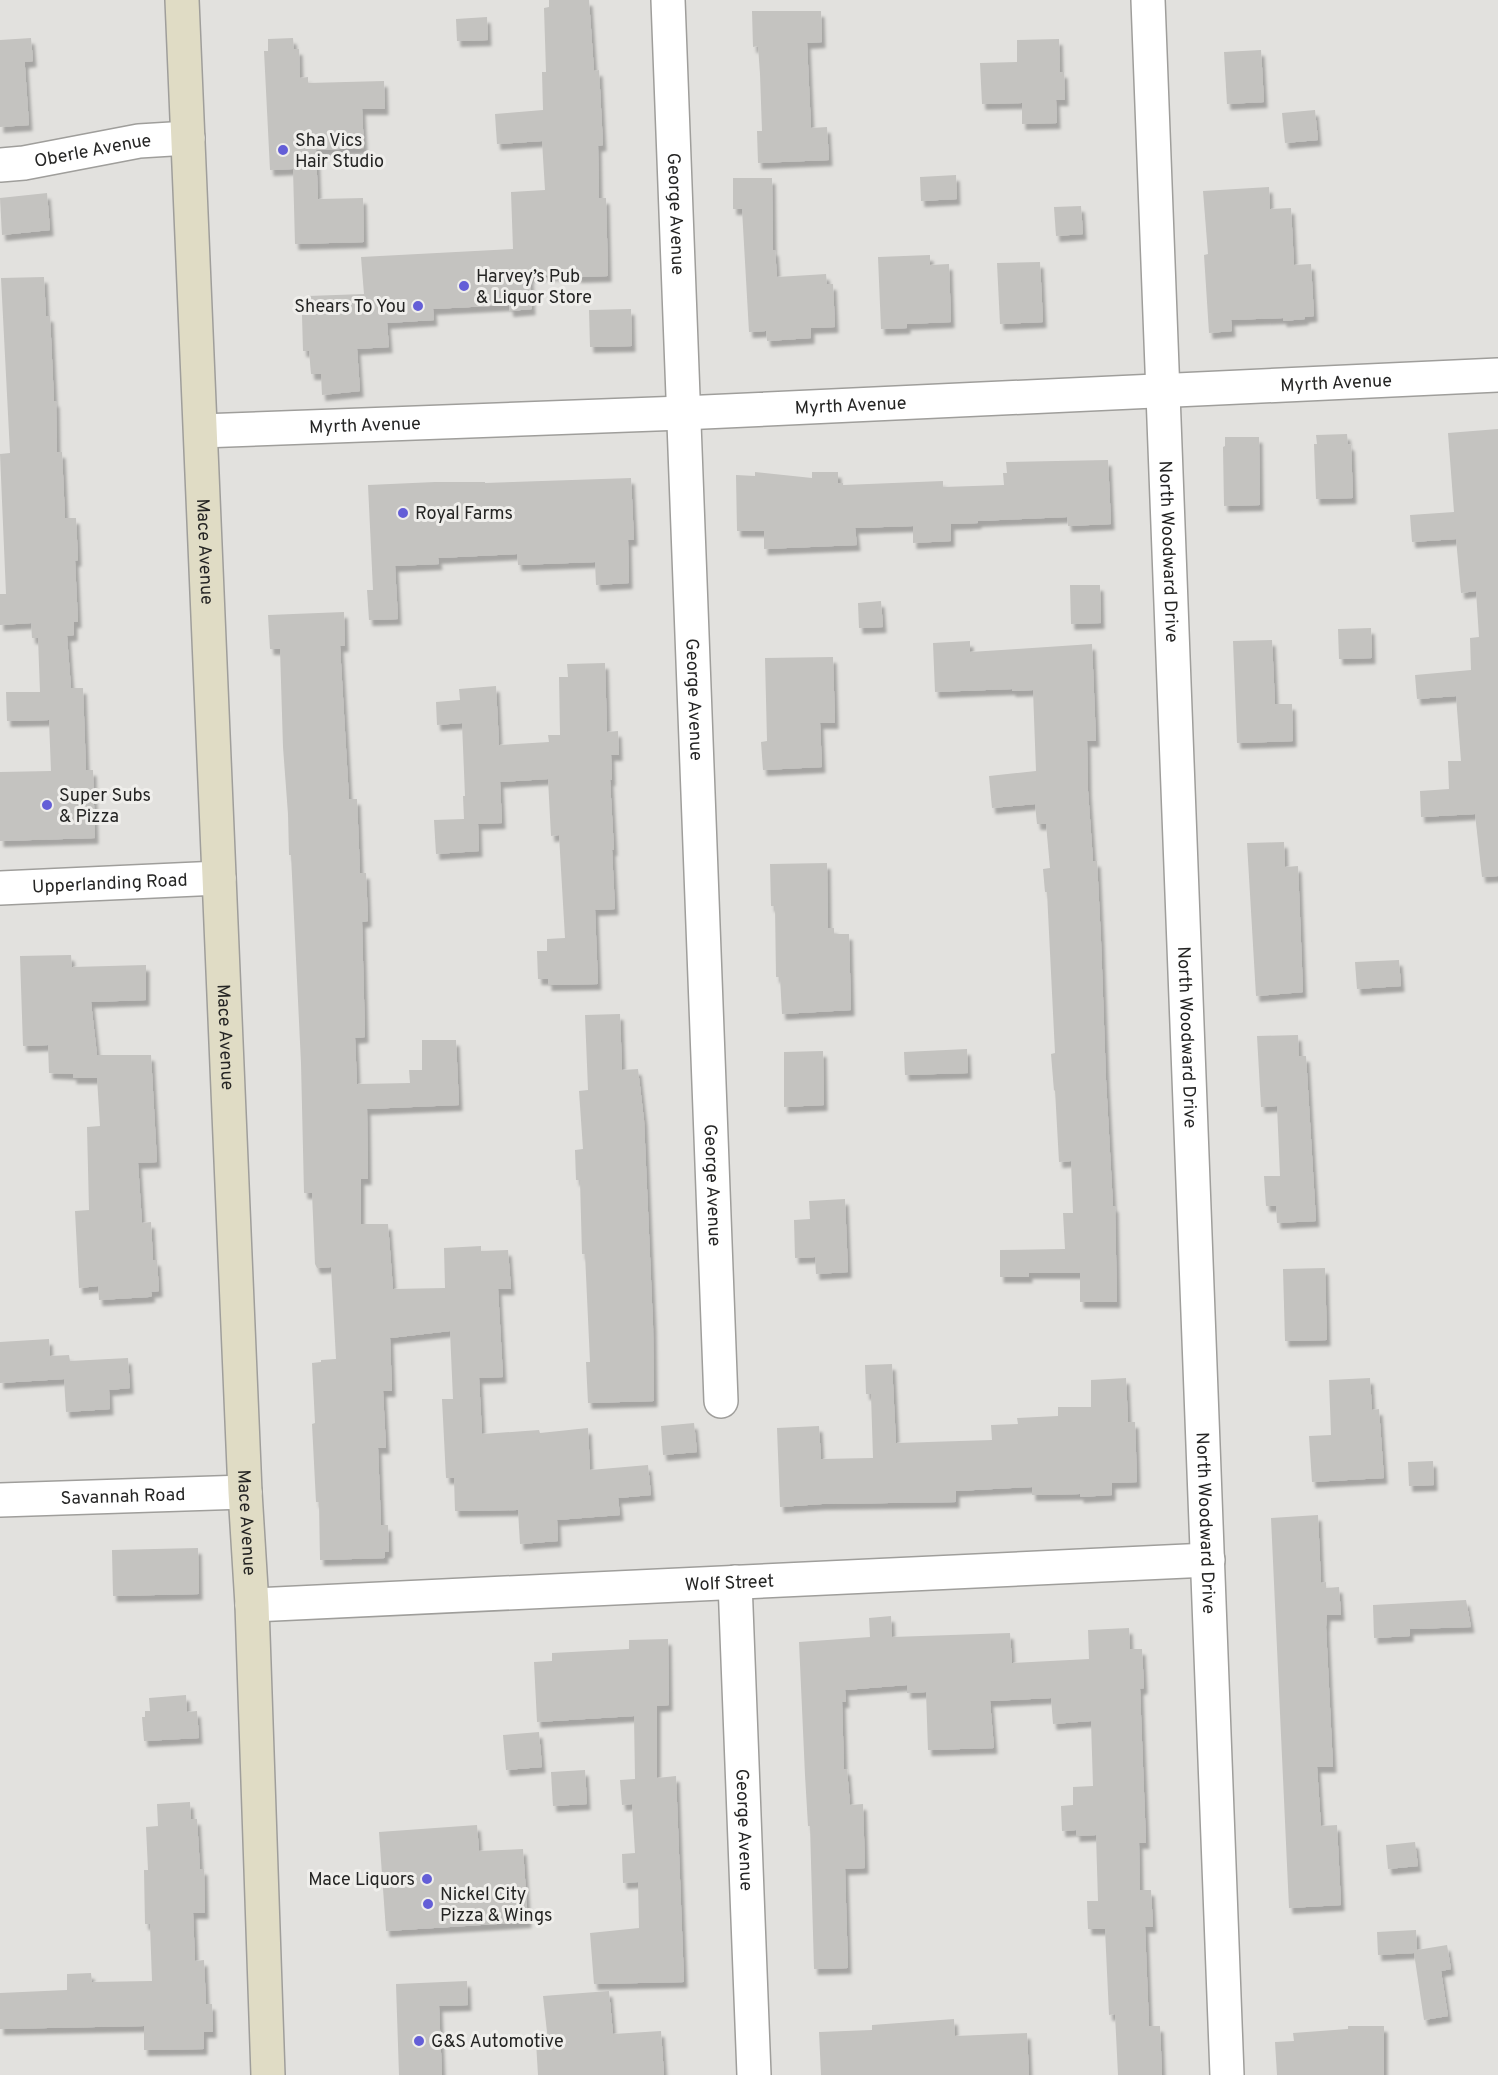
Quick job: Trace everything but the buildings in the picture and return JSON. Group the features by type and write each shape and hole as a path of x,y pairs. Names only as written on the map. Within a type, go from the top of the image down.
{"main road":[{"name":"Mace Avenue","path":"182,0 245,1492 252,1605 268,2075"}],"street":[{"name":"George Avenue","path":"668,0 721,1401"},
{"name":"North Woodward Drive","path":"1148,0 1227,2075"},
{"name":"Oberle Avenue","path":"0,165 24,163 139,141 188,138"},
{"name":"Myrth Avenue","path":"201,431 682,413 1498,375"},
{"name":"Upperlanding Road","path":"0,888 219,878"},
{"name":"Savannah Road","path":"0,1500 245,1492"},
{"name":"Wolf Street","path":"252,1605 1208,1560"},
{"name":"George Avenue","path":"735,1582 754,2075"}],"place":[{"name":"Sha Vics Hair Studio","path":"283,150"},
{"name":"Harvey’s Pub & Liquor Store","path":"464,286"},
{"name":"Shears To You","path":"418,306"},
{"name":"Royal Farms","path":"403,513"},
{"name":"Super Subs & Pizza","path":"47,805"},
{"name":"Mace Liquors","path":"427,1879"},
{"name":"Nickel City Pizza & Wings","path":"428,1904"},
{"name":"G&S Automotive","path":"419,2041"}]}
